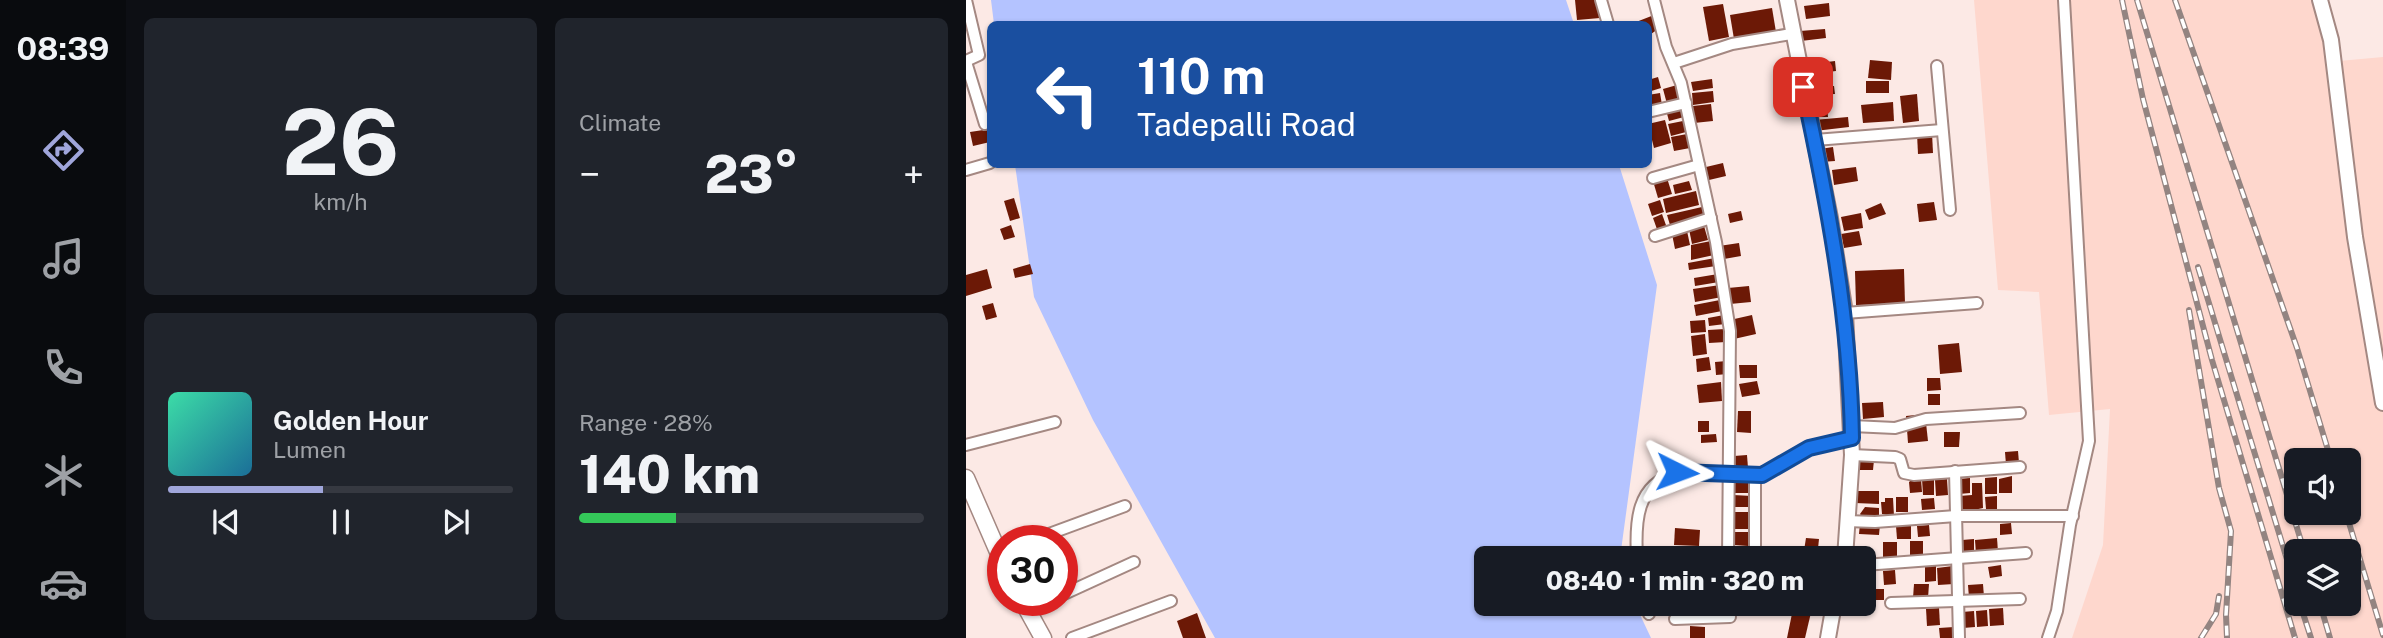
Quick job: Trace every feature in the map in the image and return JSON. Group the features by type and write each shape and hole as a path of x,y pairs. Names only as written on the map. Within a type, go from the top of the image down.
{"main road":[{"path":"966,478 987,525"},
{"path":"1031,616 1043,638"}],"street":[{"path":"966,0 979,55 966,61 985,124"},
{"path":"1601,0 1607,21"},
{"path":"1654,0 1666,47 1686,103 1711,218 1730,331 1728,546"},
{"path":"1787,0 1791,34 1815,140 1844,313 1852,432 1845,546"},
{"path":"2048,638 2057,611 2089,441 2064,0"},
{"path":"2320,0 2331,40 2355,237 2383,403"},
{"path":"1674,64 1732,44 1791,34"},
{"path":"1937,66 1950,210"},
{"path":"1652,111 1686,103"},
{"path":"1815,140 1942,130"},
{"path":"966,170 987,164"},
{"path":"1653,178 1699,165"},
{"path":"1655,236 1711,218"},
{"path":"1844,313 1977,303"},
{"path":"1637,546 1636,522 1644,494 1652,484 1677,472 1755,476 1777,468 1809,448 1852,432 1895,428 1926,419 2020,412"},
{"path":"966,445 1055,422"},
{"path":"1852,455 1895,457 1899,459 1904,473 1914,475 2020,467"},
{"path":"1955,471 1959,638"},
{"path":"1755,476 1755,546"},
{"path":"1073,525 1125,506"},
{"path":"1846,521 1875,522 1956,516 2073,516"},
{"path":"1876,564 2026,554"},
{"path":"1078,588 1134,562"},
{"path":"1891,603 2021,599"},
{"path":"1072,638 1171,601"},
{"path":"1675,619 1730,616"},
{"path":"1828,638 1832,616"}],"shaded area":[{"path":"991,0 1566,0 1573,21 994,21"},
{"path":"1974,0 2313,0 2328,62 2383,57 2383,638 2072,638 2103,545 2110,409 2049,415 2039,292 1998,290"},
{"path":"1015,168 1620,168 1657,285 1622,546 1474,546 1474,616 1641,616 1651,638 1215,638 1093,420 1034,297"}],"building":[{"path":"1575,0 1598,0 1600,18 1577,20"},
{"path":"1829,3 1830,16 1806,19 1804,6"},
{"path":"1723,4 1729,37 1709,41 1703,7"},
{"path":"1772,8 1776,32 1734,39 1730,15"},
{"path":"1654,15 1658,29 1652,33 1652,21 1639,21"},
{"path":"1825,29 1826,38 1801,41 1800,31"},
{"path":"1870,60 1892,62 1891,80 1868,78"},
{"path":"1835,61 1836,71 1828,72 1829,84 1808,85 1803,65"},
{"path":"1658,77 1661,88 1652,91 1652,79"},
{"path":"1712,79 1713,88 1693,91 1691,82"},
{"path":"1866,81 1889,81 1889,93 1866,93"},
{"path":"1677,85 1681,101 1667,104 1663,89"},
{"path":"1834,86 1835,94 1811,95 1811,87"},
{"path":"1713,91 1714,102 1693,105 1692,93"},
{"path":"1660,93 1662,105 1652,107 1652,94"},
{"path":"1917,94 1919,121 1903,123 1900,96"},
{"path":"1893,102 1894,121 1863,123 1861,105"},
{"path":"1711,104 1713,121 1694,123 1693,106"},
{"path":"1827,105 1828,117 1815,117 1814,106"},
{"path":"1681,106 1684,117 1669,121 1666,110"},
{"path":"1848,117 1849,127 1815,131 1814,120"},
{"path":"1665,120 1671,143 1654,148 1652,123"},
{"path":"1683,121 1686,132 1671,136 1668,124"},
{"path":"987,129 987,143 973,146 970,132"},
{"path":"1932,133 1933,153 1918,154 1917,134"},
{"path":"1687,134 1690,148 1674,151 1671,137"},
{"path":"1833,147 1835,161 1821,162 1820,149"},
{"path":"1723,163 1726,176 1709,180 1706,167"},
{"path":"1856,167 1858,181 1834,185 1832,170"},
{"path":"1667,178 1672,194 1658,198 1653,181"},
{"path":"1689,181 1692,190 1675,194 1673,185"},
{"path":"1696,191 1699,205 1666,213 1663,199"},
{"path":"1014,198 1020,218 1010,221 1004,201"},
{"path":"1660,200 1664,212 1652,216 1648,204"},
{"path":"1934,202 1937,220 1919,222 1917,204"},
{"path":"1881,203 1886,214 1869,220 1865,210"},
{"path":"1702,207 1705,216 1670,225 1667,215"},
{"path":"1741,211 1743,220 1730,223 1728,214"},
{"path":"1861,213 1863,228 1844,231 1841,217"},
{"path":"1662,214 1667,228 1658,232 1653,218"},
{"path":"1011,225 1015,237 1004,240 1000,229"},
{"path":"1704,226 1708,240 1692,244 1689,229"},
{"path":"1687,231 1690,245 1675,249 1672,234"},
{"path":"1859,231 1862,245 1844,248 1841,234"},
{"path":"1711,241 1714,255 1691,260 1691,245"},
{"path":"1739,243 1741,256 1724,259 1719,246"},
{"path":"1715,258 1716,266 1689,270 1688,263"},
{"path":"1030,264 1033,274 1015,278 1013,269"},
{"path":"987,269 992,288 966,296 966,275"},
{"path":"1904,269 1905,304 1856,305 1855,271"},
{"path":"1718,274 1719,282 1695,286 1694,278"},
{"path":"1720,285 1722,297 1695,302 1693,289"},
{"path":"1749,286 1751,302 1730,304 1728,288"},
{"path":"1720,300 1722,311 1696,316 1694,305"},
{"path":"993,303 997,317 986,320 982,306"},
{"path":"1724,315 1725,324 1709,326 1708,318"},
{"path":"1752,315 1756,334 1734,339 1730,320"},
{"path":"1705,320 1706,332 1691,333 1690,321"},
{"path":"1725,329 1726,342 1709,343 1708,330"},
{"path":"1705,334 1707,354 1693,356 1691,336"},
{"path":"1959,343 1962,372 1940,374 1938,345"},
{"path":"1709,357 1711,370 1697,372 1696,359"},
{"path":"1727,361 1728,374 1716,375 1715,362"},
{"path":"1739,365 1757,365 1757,378 1740,378"},
{"path":"1927,378 1940,378 1941,390 1927,391"},
{"path":"1757,381 1760,394 1742,397 1739,384"},
{"path":"1721,382 1722,401 1699,403 1697,385"},
{"path":"1928,394 1940,394 1940,405 1928,405"},
{"path":"1883,402 1884,417 1863,419 1862,403"},
{"path":"1738,411 1751,411 1751,433 1737,432"},
{"path":"1925,414 1928,441 1908,443 1906,416"},
{"path":"1698,421 1709,421 1709,432 1698,432"},
{"path":"1944,432 1960,432 1959,447 1944,447"},
{"path":"1716,434 1717,442 1701,443 1701,435"},
{"path":"2018,451 2019,463 2006,465 2005,452"},
{"path":"1747,455 1748,468 1735,469 1734,456"},
{"path":"1859,459 1874,460 1873,470 1859,470"},
{"path":"2012,476 2012,493 1999,493 1999,479"},
{"path":"1997,477 1997,494 1985,494 1985,478"},
{"path":"1970,478 1970,493 1959,494 1958,479"},
{"path":"1921,479 1922,492 1910,493 1909,482"},
{"path":"1922,479 1934,479 1934,495 1923,495"},
{"path":"1947,479 1948,495 1936,496 1935,480"},
{"path":"1752,480 1752,493 1734,493 1734,481"},
{"path":"1972,483 1982,483 1983,508 1960,513 1959,496 1972,495"},
{"path":"1855,491 1879,491 1879,504 1855,503"},
{"path":"1733,495 1752,496 1752,507 1733,507"},
{"path":"1997,496 1997,509 1986,509 1985,497"},
{"path":"1896,497 1908,497 1908,512 1896,512"},
{"path":"1885,498 1893,498 1894,516 1882,514 1881,502 1885,502"},
{"path":"1934,498 1935,509 1922,510 1921,499"},
{"path":"1865,507 1879,508 1879,519 1863,519 1860,514"},
{"path":"1735,512 1750,512 1750,529 1735,529"},
{"path":"1860,523 1880,524 1879,535 1859,534"},
{"path":"2011,523 2012,534 2000,535 2000,524"},
{"path":"1911,525 1911,539 1897,539 1896,526"},
{"path":"1929,525 1930,536 1918,537 1917,526"},
{"path":"1675,528 1700,530 1699,546 1674,545"},
{"path":"1734,532 1749,532 1748,546 1734,545"},
{"path":"1806,538 1819,539 1818,546 1805,546"},
{"path":"1997,538 1998,552 1976,554 1975,540"},
{"path":"1974,539 1974,553 1963,554 1962,540"},
{"path":"1910,541 1923,541 1923,558 1910,558"},
{"path":"1883,542 1897,542 1897,558 1883,559"},
{"path":"1936,565 1936,581 1925,582 1925,567"},
{"path":"2001,565 2002,576 1990,578 1988,567"},
{"path":"1953,566 1954,584 1938,585 1937,568"},
{"path":"1895,570 1896,584 1884,585 1883,571"},
{"path":"1914,584 1929,584 1928,598 1913,598"},
{"path":"1983,584 1984,597 1969,598 1968,585"},
{"path":"1876,589 1884,589 1884,600 1876,600"},
{"path":"1939,608 1940,625 1927,626 1926,609"},
{"path":"2003,608 2004,625 1990,626 1989,609"},
{"path":"1987,610 1988,626 1977,627 1976,611"},
{"path":"1974,611 1975,627 1963,628 1962,612"},
{"path":"1197,613 1206,638 1183,638 1177,621"},
{"path":"1792,616 1810,616 1805,638 1787,638"},
{"path":"1690,626 1705,627 1705,638 1690,638"},
{"path":"1954,627 1955,638 1940,638 1939,628"}],"railway":[{"path":"2122,0 2143,99 2212,360 2295,638"},
{"path":"2137,0 2300,539"},
{"path":"2175,0 2297,348 2327,448"},
{"path":"2198,267 2284,550"},
{"path":"2189,310 2219,488 2231,531 2227,638"},
{"path":"2350,525 2383,635"},
{"path":"2201,638 2216,614 2219,596"},
{"path":"2304,616 2311,638"},
{"path":"2324,616 2330,638"}],"route":[{"path":"1677,472 1744,477 1762,475 1809,448 1852,438 1844,313 1830,218 1803,87"}]}
